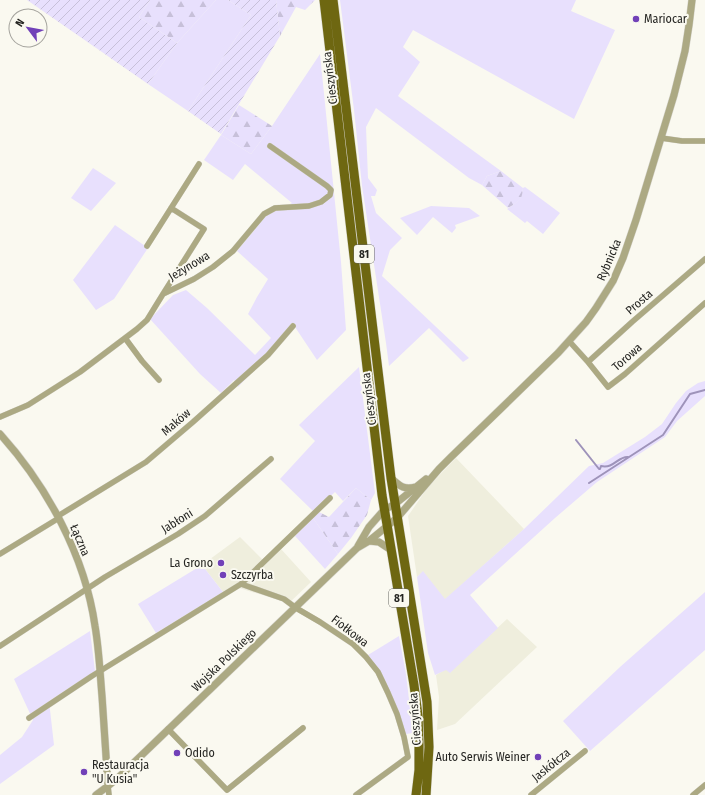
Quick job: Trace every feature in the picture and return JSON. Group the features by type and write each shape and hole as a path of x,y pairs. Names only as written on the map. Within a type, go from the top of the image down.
{"main road":[{"name":"Cieszyńska","path":"324,0 384,510 418,715 419,770 416,795"},
{"name":"Cieszyńska","path":"333,0 394,504 427,707 430,747 426,795"}],"street":[{"name":"Rybnicka","path":"397,518 439,469 546,366 569,341 596,308 606,293 618,270 636,220 662,138 685,51 692,0"},
{"path":"662,138 682,141 705,141"},
{"name":"Jeżynowa","path":"0,417 33,402 80,372 137,329 147,320 163,294 194,279 223,259 232,251 264,214 275,208 309,206 321,202 330,195 331,190 327,186 270,146"},
{"path":"147,246 198,164"},
{"path":"163,294 204,228 171,208"},
{"name":"Prosta","path":"588,362 705,259"},
{"name":"Torowa","path":"569,341 588,362 608,388 705,303"},
{"name":"Maków","path":"0,554 146,462 268,355 293,326"},
{"path":"125,338 158,380"},
{"name":"Łączna","path":"0,434 24,463 59,517 73,546 87,590 95,626 100,671 108,786"},
{"name":"Jabłoni","path":"0,646 105,577 178,534 205,516 271,459"},
{"name":"Rybnicka","path":"394,504 439,469"},
{"path":"391,478 402,487 416,487"},
{"path":"29,718 100,671 241,584 330,498"},
{"name":"Wojska Polskiego","path":"357,548 369,527 384,510 394,504"},
{"name":"Wojska Polskiego","path":"96,795 108,786 296,608 357,548 369,541 397,518"},
{"path":"369,541 379,542 391,550"},
{"path":"241,584 284,599 296,608"},
{"name":"Fiołkowa","path":"296,608 353,644 366,657 378,672 397,714 408,757 356,795"},
{"path":"168,729 227,790 303,728"},
{"name":"Jaskółcza","path":"532,795 585,751"},
{"path":"693,795 705,785"},
{"path":"108,786 109,795"}],"shaded area":[{"path":"456,458 524,529 445,600 423,572 417,577 408,516 428,487"},
{"path":"240,537 266,563 281,549 311,582 287,605 282,601 239,588 223,592 202,565"},
{"path":"507,619 537,647 455,724 437,730 439,697 436,675 446,669 450,672"}],"green space":[{"path":"27,0 150,0 139,17 177,43 148,84 48,15 48,8 39,8"},
{"path":"150,0 216,0 177,43 139,17"},
{"path":"216,0 228,0 251,15 188,111 148,84 177,43"},
{"path":"228,0 276,0 280,36 221,134 188,111 251,15"},
{"path":"276,0 315,0 305,10 296,7 280,36"},
{"path":"340,0 576,0 571,11 615,30 574,119 413,30 403,47 420,62 398,96 501,171 487,176 482,185 469,178 376,108 366,127 368,178 377,190 375,196 371,196 376,213 402,238 390,250 382,276 469,358 463,362 429,328 389,366 362,186"},
{"path":"320,54 341,262 346,330 317,360 295,327 238,387 234,380 221,393 200,374 150,319 173,295 186,290 207,308 255,355 271,338 248,314 268,279 237,251 267,215 292,203 245,164 233,180 204,160 221,135 251,154 272,126"},
{"path":"239,105 272,126 251,154 221,135"},
{"path":"93,168 116,183 91,211 71,198"},
{"path":"501,171 523,188 522,196 519,200 508,208 482,185 487,176"},
{"path":"525,187 560,213 543,234 527,221 525,223 507,209 518,201 523,188"},
{"path":"431,206 469,208 480,216 455,225 456,228 452,233 433,217 417,235 400,218"},
{"path":"115,225 148,248 114,299 96,310 73,280"},
{"path":"359,367 375,493 371,500 356,488 343,501 335,492 314,512 280,479 315,441 299,425"},
{"path":"705,381 705,396 677,421 665,437 597,482 470,595 498,628 450,673 446,670 435,675 428,653 417,577 423,571 445,599 524,529 589,466 603,463 645,437 662,424 686,391 698,383"},
{"path":"356,488 371,500 367,515 338,554 313,518 319,512 329,517"},
{"path":"313,518 338,554 325,569 295,536"},
{"path":"202,565 223,592 156,633 138,604"},
{"path":"705,592 705,650 590,751 563,721 620,667"},
{"path":"90,631 95,671 49,701 54,745 0,784 0,755 22,737 33,720 14,679"},
{"path":"399,636 406,674 413,733 406,734 368,655"}],"waterway":[{"path":"589,483 663,435 690,394 705,390"},
{"path":"576,440 599,469 601,466 609,466 621,458 628,457"}],"place":[{"name":"Mariocar","path":"636,19"},
{"name":"La Grono","path":"221,563"},
{"name":"Szczyrba","path":"223,575"},
{"name":"Odido","path":"177,753"},
{"name":"Auto Serwis Weiner","path":"538,757"},
{"name":"Restauracja \"U Kusia\"","path":"84,772"}]}
